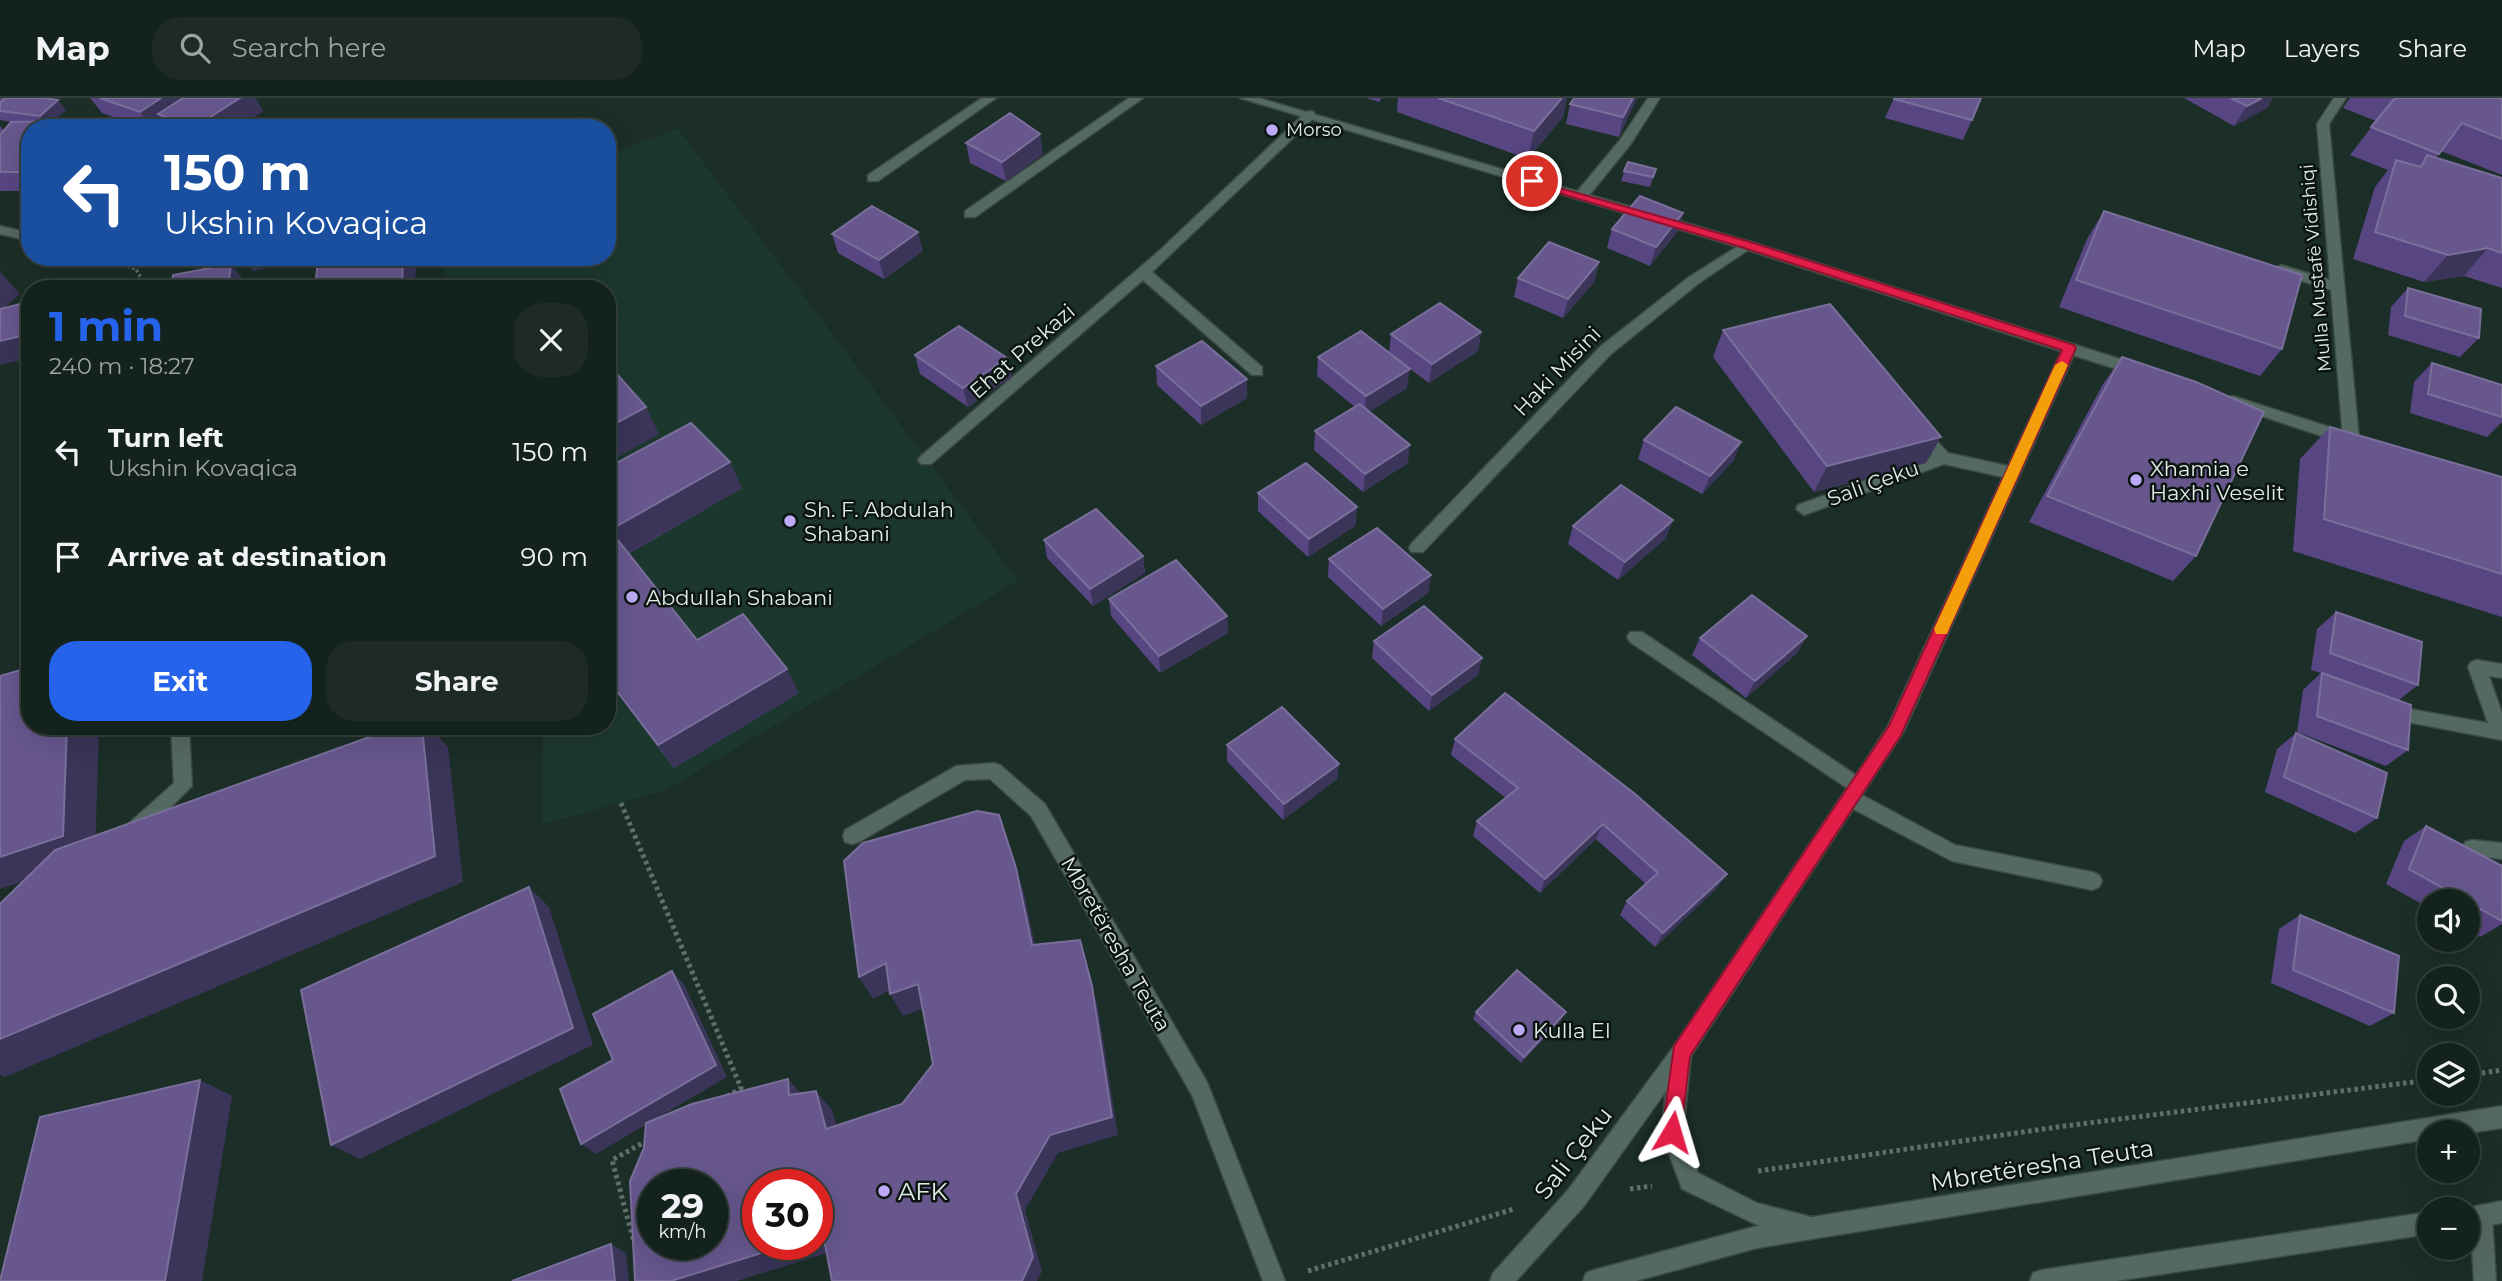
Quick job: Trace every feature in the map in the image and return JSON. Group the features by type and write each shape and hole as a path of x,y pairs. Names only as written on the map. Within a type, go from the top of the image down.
{"street":[{"path":"873,178 990,98"},
{"path":"970,214 1137,98"},
{"path":"1245,98 1746,245 2159,377"},
{"path":"1581,196 1625,142 1654,98"},
{"name":"Mulla Mustafë Vidishiqi","path":"2223,398 2357,441 2339,328 2339,288 2323,124 2340,98"},
{"name":"Ehat Prekazi","path":"926,460 1143,272 1310,115"},
{"path":"0,230 21,235"},
{"name":"Haki Misini","path":"1417,548 1613,343 1694,279 1746,245"},
{"path":"2273,268 2339,288"},
{"path":"1143,272 1257,370"},
{"name":"Sali Çeku","path":"1501,1281 1576,1198 1681,1053 1895,731 2070,348"},
{"name":"Sali Çeku","path":"1907,418 1943,458"},
{"name":"Sali Çeku","path":"1804,509 1943,458 2014,473"},
{"path":"1636,637 1854,792 1952,853 2092,881"},
{"path":"2375,710 2500,733 2477,667 2502,671"},
{"path":"123,841 183,786 180,735"},
{"name":"Mbretëresha Teuta","path":"852,836 962,772 994,771 1038,810 1200,1089 1274,1281"},
{"path":"2472,848 2502,851"},
{"name":"Sali Çeku","path":"1681,1053 1672,1132 1689,1181"},
{"name":"Mbretëresha Teuta","path":"1594,1281 1757,1237 2502,1117"},
{"path":"1689,1181 1755,1213 1815,1227"},
{"path":"2483,1215 2485,1281"},
{"path":"2042,1281 2417,1225"}],"path":[{"path":"127,266 136,269 142,280"},
{"path":"621,803 741,1088 718,1101"},
{"path":"2480,1073 2502,1070"},
{"path":"1274,1281 1522,1206 2057,1127 2417,1082"},
{"path":"637,1254 612,1160 659,1134"}],"shaded area":[{"name":"Sh. F. Abdulah Shabani","path":"678,129 1018,581 666,790 543,824 543,735 616,735 616,280 444,280 444,266 616,266 616,152"}],"building":[{"path":"5,98 58,100 40,116 0,111 0,103"},
{"path":"100,98 161,98 140,112"},
{"path":"183,98 240,98 207,119 170,119 158,114"},
{"path":"1438,98 1562,98 1534,131"},
{"path":"1574,98 1633,98 1623,117 1570,104"},
{"path":"1894,98 1981,98 1972,120"},
{"path":"2231,98 2262,98 2247,106"},
{"path":"2395,98 2502,98 2502,139 2462,123 2439,154 2371,127"},
{"path":"1010,113 1040,134 1002,162 966,143"},
{"path":"11,122 21,122 21,172 0,172 0,135"},
{"path":"2427,155 2502,178 2502,253 2488,248 2448,255 2375,232 2396,160 2421,167"},
{"path":"1628,162 1656,169 1653,177 1624,171"},
{"path":"1640,196 1683,213 1656,247 1612,229"},
{"path":"872,206 918,232 879,260 832,234"},
{"path":"2104,211 2302,275 2282,349 2076,280"},
{"path":"1549,242 1599,262 1568,299 1518,278"},
{"path":"231,266 229,280 172,280 173,275"},
{"path":"317,266 403,266 402,280 316,280"},
{"path":"2408,288 2481,309 2479,338 2405,316"},
{"path":"1440,303 1481,332 1432,364 1391,334"},
{"path":"21,304 21,336 0,341 0,309"},
{"path":"1830,304 1941,437 1827,466 1723,330"},
{"path":"959,326 1007,358 963,388 915,355"},
{"path":"1361,331 1410,369 1366,396 1318,357"},
{"path":"1202,341 1247,379 1201,406 1156,366"},
{"name":"Xhamia e Haxhi Veselit","path":"2122,357 2196,382 2264,412 2196,556 2047,496"},
{"path":"2432,363 2502,385 2502,417 2428,394"},
{"path":"616,373 646,407 616,423"},
{"path":"1360,404 1410,445 1365,474 1315,431"},
{"path":"1676,407 1741,442 1710,476 1644,440"},
{"name":"Abdullah Shabani","path":"691,423 730,462 616,527 616,463"},
{"path":"2330,427 2502,477 2502,574 2324,519"},
{"path":"1306,463 1357,507 1309,539 1258,493"},
{"path":"1621,485 1673,520 1625,562 1573,526"},
{"path":"1096,509 1143,556 1090,589 1044,540"},
{"path":"1377,528 1431,575 1383,609 1329,559"},
{"name":"Abdullah Shabani","path":"616,538 697,640 743,614 787,669 658,745 616,690"},
{"path":"1176,560 1227,616 1159,656 1109,599"},
{"path":"1752,595 1807,636 1755,681 1700,638"},
{"path":"1424,606 1482,658 1432,695 1374,641"},
{"path":"2336,612 2422,642 2418,685 2330,653"},
{"path":"21,670 21,735 67,735 63,836 0,857 0,676"},
{"path":"2322,673 2411,705 2408,750 2317,716"},
{"path":"1505,693 1635,794 1727,874 1663,933 1627,901 1658,873 1603,824 1545,879 1477,821 1518,788 1455,739"},
{"path":"1282,707 1339,764 1284,804 1227,745"},
{"path":"2296,733 2387,773 2377,818 2284,777"},
{"path":"375,735 423,735 435,856 0,1039 0,904 55,850"},
{"path":"977,811 999,815 1016,868 1032,945 1080,940 1092,986 1112,1117 1050,1135 1016,1194 1033,1257 1022,1281 832,1281 828,1260 833,1260 833,1169 742,1169 742,1259 671,1281 635,1281 630,1181 644,1148 646,1123 692,1104 788,1079 789,1095 816,1091 826,1129 902,1104 933,1064 918,984 890,994 886,963 859,977 844,861 863,843"},
{"path":"2426,826 2502,866 2502,921 2480,909 2480,889 2445,889 2409,869"},
{"path":"529,887 573,1028 331,1145 301,990"},
{"path":"2300,915 2399,956 2394,1013 2293,970"},
{"name":"Kulla El","path":"1517,970 1566,1012 1524,1057 1476,1012"},
{"path":"672,971 716,1065 581,1144 560,1089 613,1060 593,1014"},
{"path":"200,1080 165,1281 0,1281 40,1117"},
{"path":"611,1244 615,1281 512,1281"}],"slow traffic":[{"path":"1942,629 2062,365"}],"place":[{"name":"Morso","path":"1272,130"},
{"name":"Xhamia e Haxhi Veselit","path":"2136,480"},
{"name":"Sh. F. Abdulah Shabani","path":"790,521"},
{"name":"Abdullah Shabani","path":"632,597"},
{"name":"Kulla El","path":"1519,1030"},
{"name":"AFK","path":"884,1191"}],"route":[{"path":"1532,181 1746,245 2070,348 1895,731 1681,1053 1672,1132"}]}
